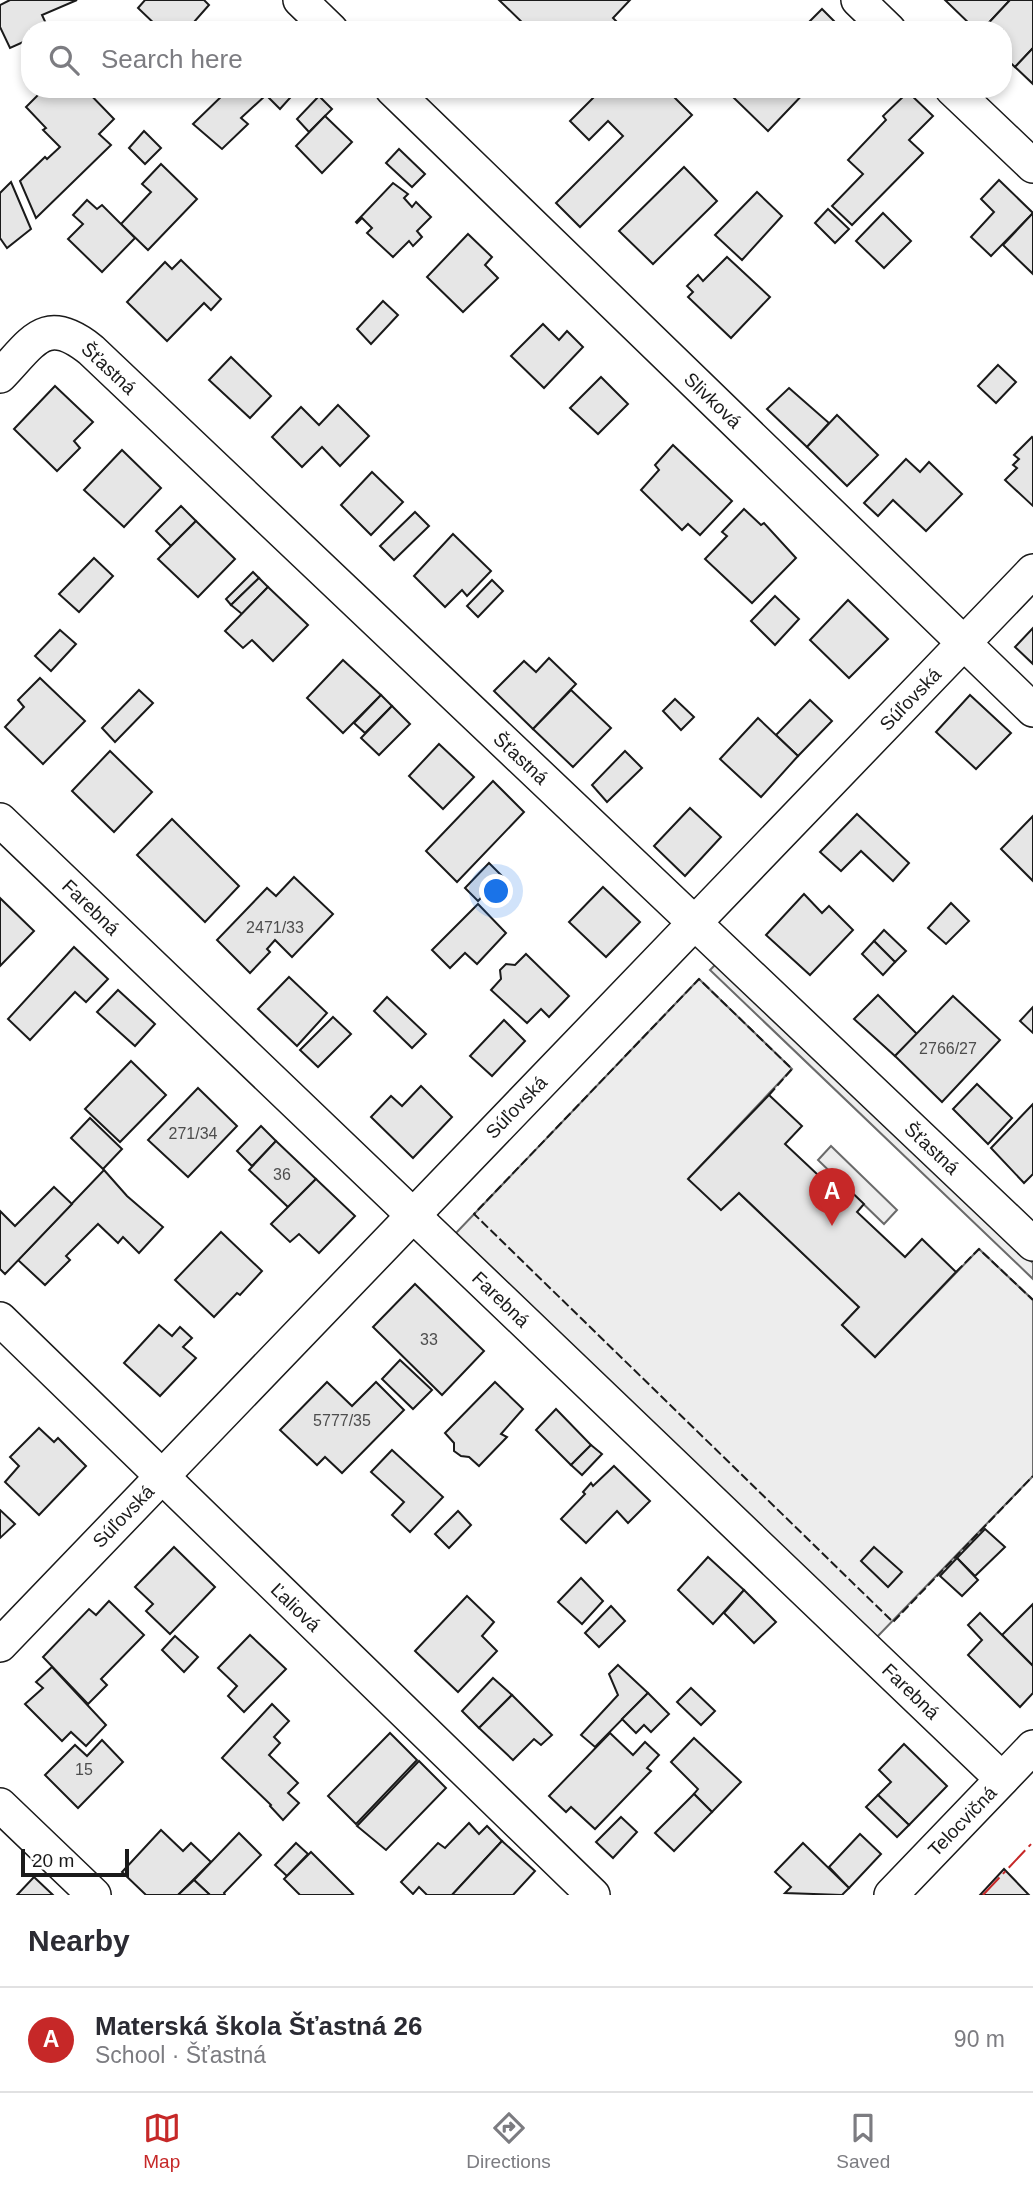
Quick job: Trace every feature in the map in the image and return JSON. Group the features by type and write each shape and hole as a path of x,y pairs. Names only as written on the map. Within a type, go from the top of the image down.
{"street":[{"path":"300,0 322,21"},
{"path":"858,0 880,21"},
{"name":"Slivková","path":"401,98 1033,710"},
{"path":"961,98 1033,166"},
{"name":"Šťastná","path":"0,376 31,344 45,334 59,330 75,337 1033,1244"},
{"name":"Súľovská","path":"0,1645 1033,571"},
{"name":"Farebná","path":"0,820 1002,1779"},
{"name":"Ľaliová","path":"0,1319 593,1895"},
{"name":"Telocvičná","path":"891,1895 1033,1747"},
{"path":"0,1805 94,1895"}],"shaded area":[{"path":"718,962 1033,1263 1033,1279 710,970"},
{"path":"699,979 792,1069 689,1178 721,1210 739,1193 859,1307 842,1325 875,1357 979,1249 1033,1300 1033,1476 876,1638 456,1233"},
{"path":"831,1146 897,1210 884,1224 818,1160"}],"building":[{"path":"10,0 77,0 42,15 45,21 21,21 21,43 10,48 0,27 0,5"},
{"path":"145,0 204,0 209,5 195,21 152,21 138,8"},
{"path":"499,0 630,0 613,18 616,21 521,21"},
{"path":"945,0 1010,0 990,21 967,21"},
{"path":"1010,0 1033,0 1033,48 1015,67 1012,64 1012,21 990,21"},
{"path":"822,9 834,21 810,21"},
{"path":"1033,48 1033,84 1015,67"},
{"path":"35,98 94,98 114,119 99,134 111,145 36,218 20,181 60,147 26,107"},
{"path":"220,98 263,98 241,118 248,124 222,149 193,124"},
{"path":"269,98 290,98 280,109"},
{"path":"317,98 321,98 332,109 309,132 297,119"},
{"path":"593,98 675,98 692,115 580,227 556,203 623,136 608,121 589,140 570,121"},
{"path":"734,98 799,98 768,131"},
{"path":"902,98 914,98 933,116 909,140 923,153 852,225 832,206 863,174 848,160 886,120 883,116"},
{"path":"325,116 352,142 322,173 296,146"},
{"path":"144,131 161,148 145,164 129,148"},
{"path":"399,149 425,174 412,187 386,163"},
{"path":"161,164 197,199 148,250 121,224 151,192 142,184"},
{"path":"684,167 717,201 653,264 619,231"},
{"path":"999,180 1033,213 991,256 971,237 994,212 981,199"},
{"path":"11,182 31,229 7,248 0,238 0,193"},
{"path":"393,183 408,194 404,198 412,207 416,202 431,217 417,231 422,237 413,246 409,241 393,257 367,233 372,228 362,218 356,222"},
{"path":"757,192 782,216 742,260 715,235"},
{"path":"87,200 97,209 102,205 135,238 102,272 68,239 83,224 73,215"},
{"path":"828,209 849,229 835,243 815,223"},
{"path":"883,213 911,241 884,268 856,241"},
{"path":"1033,213 1033,274 1003,245"},
{"path":"468,234 492,257 485,265 498,278 463,312 427,277"},
{"path":"727,257 770,297 731,338 688,297 693,292 687,286 698,275 703,281"},
{"path":"181,260 221,299 211,310 204,303 167,341 127,302 165,262 172,269"},
{"path":"383,301 398,315 371,344 357,329"},
{"path":"543,324 559,340 567,331 583,347 544,388 511,356"},
{"path":"231,357 271,396 250,418 209,380"},
{"path":"998,365 1016,382 996,403 978,386"},
{"path":"601,377 628,404 598,434 570,408"},
{"path":"55,386 93,422 74,441 80,448 57,471 14,429"},
{"path":"789,388 829,423 807,447 767,409"},
{"path":"338,405 369,436 340,466 322,447 302,467 272,437 301,407 319,425"},
{"path":"837,415 878,455 847,486 807,447"},
{"path":"1032,437 1033,506 1005,480 1017,468 1013,465 1019,459 1014,455"},
{"path":"673,445 732,501 700,535 688,524 682,530 641,490 659,470 655,465"},
{"path":"122,450 161,488 124,527 84,490"},
{"path":"906,459 920,472 929,462 962,494 926,531 893,500 878,516 864,503"},
{"path":"372,472 403,502 371,535 341,505"},
{"path":"181,506 196,521 171,546 156,531"},
{"path":"744,509 761,525 764,523 796,558 752,603 705,559 727,536 722,532"},
{"path":"415,512 429,526 394,560 380,546"},
{"path":"196,521 235,559 198,597 158,559"},
{"path":"453,534 491,571 467,596 462,590 445,607 414,576"},
{"path":"94,558 113,576 79,612 59,594"},
{"path":"253,572 259,578 231,605 226,599"},
{"path":"259,578 268,587 242,614 231,605"},
{"path":"492,580 503,591 478,617 467,606"},
{"path":"268,587 308,625 273,661 252,640 243,648 225,631"},
{"path":"775,596 799,619 775,645 751,621"},
{"path":"848,600 888,639 849,678 810,640"},
{"path":"1033,628 1033,664 1015,647"},
{"path":"60,630 76,644 51,671 35,656"},
{"path":"549,658 576,684 533,729 494,691 524,661 536,672"},
{"path":"343,660 381,695 343,733 307,698"},
{"path":"40,678 85,721 43,764 5,727 24,707 18,700"},
{"path":"139,690 153,703 115,742 102,728"},
{"path":"571,690 611,728 573,767 533,729"},
{"path":"381,695 392,706 365,733 354,723"},
{"path":"970,695 1011,733 976,769 936,732"},
{"path":"675,699 694,717 681,730 663,711"},
{"path":"810,700 832,721 798,756 776,735"},
{"path":"392,706 410,724 379,755 361,738"},
{"path":"758,718 798,756 761,797 720,759"},
{"path":"439,744 474,777 443,809 409,776"},
{"path":"110,751 152,792 114,832 72,791"},
{"path":"625,751 642,768 607,802 592,785"},
{"path":"493,781 524,812 457,882 426,851"},
{"path":"690,808 721,837 685,876 654,846"},
{"path":"857,814 909,863 893,881 861,851 841,871 820,852"},
{"path":"1033,816 1033,881 1001,849"},
{"path":"172,819 239,886 205,922 137,855"},
{"path":"489,863 502,876 478,901 465,888"},
{"path":"294,877 333,914 292,957 275,940 267,949 270,952 250,973 217,940 267,888 276,896"},
{"path":"603,887 640,922 606,957 569,922"},
{"path":"804,894 822,913 829,906 853,930 810,975 766,935"},
{"path":"0,898 34,931 0,966"},
{"path":"951,903 969,921 946,944 928,928"},
{"path":"478,904 506,933 477,964 465,953 450,968 432,950"},
{"path":"884,930 906,951 895,962 874,941"},
{"path":"874,941 895,962 883,975 862,954"},
{"path":"74,947 108,979 86,1002 75,992 30,1040 8,1019"},
{"path":"526,954 569,996 549,1017 541,1009 527,1023 491,990 501,979 500,970 506,964 515,965"},
{"path":"289,977 327,1013 297,1046 258,1009"},
{"path":"118,990 155,1024 135,1046 97,1012"},
{"path":"878,995 917,1034 895,1056 854,1019"},
{"path":"953,996 1000,1040 942,1102 895,1056"},
{"path":"387,997 426,1034 412,1048 374,1011"},
{"path":"1033,1007 1033,1033 1020,1021"},
{"path":"333,1017 351,1034 318,1067 300,1050"},
{"path":"504,1020 525,1041 492,1076 470,1056"},
{"path":"131,1061 166,1095 120,1142 85,1109"},
{"path":"977,1084 1012,1118 988,1144 953,1109"},
{"path":"421,1086 452,1117 413,1158 371,1117 391,1096 402,1106"},
{"path":"198,1088 237,1126 188,1177 148,1140"},
{"path":"769,1095 802,1126 785,1144 834,1190 841,1182 864,1204 857,1212 905,1257 922,1239 956,1272 875,1357 842,1325 859,1307 739,1193 721,1210 688,1179"},
{"path":"1033,1104 1033,1174 1024,1183 991,1148"},
{"path":"90,1118 122,1149 103,1169 71,1138"},
{"path":"261,1126 276,1141 252,1166 237,1151"},
{"path":"276,1141 316,1179 288,1207 249,1170"},
{"path":"104,1170 127,1196 163,1227 139,1253 123,1237 118,1243 98,1224 66,1256 70,1260 45,1285 18,1260"},
{"path":"316,1179 355,1216 319,1253 299,1234 290,1242 271,1224"},
{"path":"54,1187 72,1204 5,1274 0,1269 0,1211 15,1226"},
{"path":"221,1232 262,1271 240,1295 237,1293 214,1317 175,1280"},
{"path":"415,1284 484,1351 442,1395 373,1327"},
{"path":"159,1325 172,1336 180,1327 192,1338 183,1347 196,1358 160,1396 124,1363"},
{"path":"400,1360 432,1390 413,1409 382,1379"},
{"path":"327,1382 352,1406 376,1382 404,1410 342,1473 325,1457 317,1465 280,1430"},
{"path":"495,1382 523,1409 501,1434 507,1437 479,1466 469,1457 454,1451 454,1443 445,1433"},
{"path":"556,1409 591,1445 571,1465 536,1430"},
{"path":"39,1428 54,1442 58,1438 86,1466 39,1515 5,1482 19,1466 10,1457"},
{"path":"591,1445 602,1454 582,1475 571,1465"},
{"path":"392,1450 443,1497 410,1532 392,1515 404,1502 371,1472"},
{"path":"614,1466 650,1501 628,1523 617,1511 586,1543 561,1519 585,1494 583,1492 591,1483 593,1486"},
{"path":"0,1510 15,1524 0,1538"},
{"path":"458,1511 471,1525 449,1548 435,1534"},
{"path":"985,1529 1005,1547 975,1576 957,1558"},
{"path":"174,1547 215,1587 170,1634 146,1611 153,1604 135,1587"},
{"path":"874,1547 902,1572 888,1587 861,1561"},
{"path":"708,1557 744,1590 713,1624 678,1590"},
{"path":"957,1558 978,1580 962,1596 940,1576"},
{"path":"581,1578 603,1601 582,1624 558,1602"},
{"path":"744,1590 776,1622 754,1643 724,1613"},
{"path":"467,1596 494,1622 482,1636 497,1651 458,1692 415,1651"},
{"path":"109,1601 144,1635 101,1679 107,1685 88,1704 43,1657 89,1609 96,1615"},
{"path":"1033,1604 1033,1666 1002,1635"},
{"path":"611,1606 625,1621 599,1647 585,1633"},
{"path":"980,1613 1033,1666 1033,1693 1020,1707 968,1655 982,1640 968,1625"},
{"path":"250,1635 286,1669 244,1712 228,1696 237,1686 218,1668"},
{"path":"175,1636 198,1657 184,1672 162,1650"},
{"path":"618,1665 648,1693 595,1747 581,1735 618,1695 609,1674"},
{"path":"52,1667 106,1725 86,1746 71,1732 62,1741 25,1704 43,1688 36,1682"},
{"path":"493,1678 512,1695 479,1728 462,1711"},
{"path":"691,1688 715,1711 701,1725 677,1702"},
{"path":"648,1693 669,1714 651,1732 644,1725 636,1733 622,1719"},
{"path":"512,1695 552,1735 541,1745 534,1739 513,1760 479,1728"},
{"path":"272,1704 289,1721 274,1737 280,1743 269,1755 298,1783 288,1793 299,1803 283,1820 222,1758"},
{"path":"390,1733 417,1760 356,1824 328,1796"},
{"path":"610,1733 633,1755 645,1742 659,1755 647,1768 651,1771 595,1829 571,1807 566,1812 549,1796"},
{"path":"694,1738 741,1782 712,1812 694,1794 698,1789 671,1762"},
{"path":"102,1740 123,1762 78,1808 45,1775 75,1745 87,1756"},
{"path":"904,1744 947,1786 909,1825 878,1795 891,1782 879,1770"},
{"path":"419,1761 446,1788 386,1850 357,1826"},
{"path":"694,1794 712,1812 674,1851 655,1833"},
{"path":"878,1795 909,1825 897,1837 866,1807"},
{"path":"621,1817 637,1832 613,1858 596,1842"},
{"path":"469,1823 479,1834 487,1826 502,1841 452,1895 427,1895 419,1887 413,1894 401,1882 438,1843 445,1848"},
{"path":"161,1830 183,1851 191,1843 211,1862 178,1895 146,1895 122,1872"},
{"path":"239,1833 261,1855 225,1895 210,1895 194,1880"},
{"path":"860,1834 881,1854 849,1888 829,1867"},
{"path":"502,1841 535,1871 513,1895 452,1895"},
{"path":"296,1843 308,1854 287,1876 275,1865"},
{"path":"803,1843 849,1888 842,1895 785,1893 791,1887 775,1872"},
{"path":"311,1852 353,1894 300,1895 284,1879"},
{"path":"1004,1869 1029,1895 980,1895"},
{"path":"34,1877 53,1895 17,1895"},
{"path":"194,1880 210,1895 178,1895"}],"fence":[{"path":"769,1095 792,1069 699,979 474,1214 893,1622 1033,1476"},
{"path":"956,1272 979,1249 1033,1300"}],"power":[{"path":"983,1895 1033,1842"}],"place":[{"name":"Materská škola Šťastná 26","path":"832,1226"}]}
